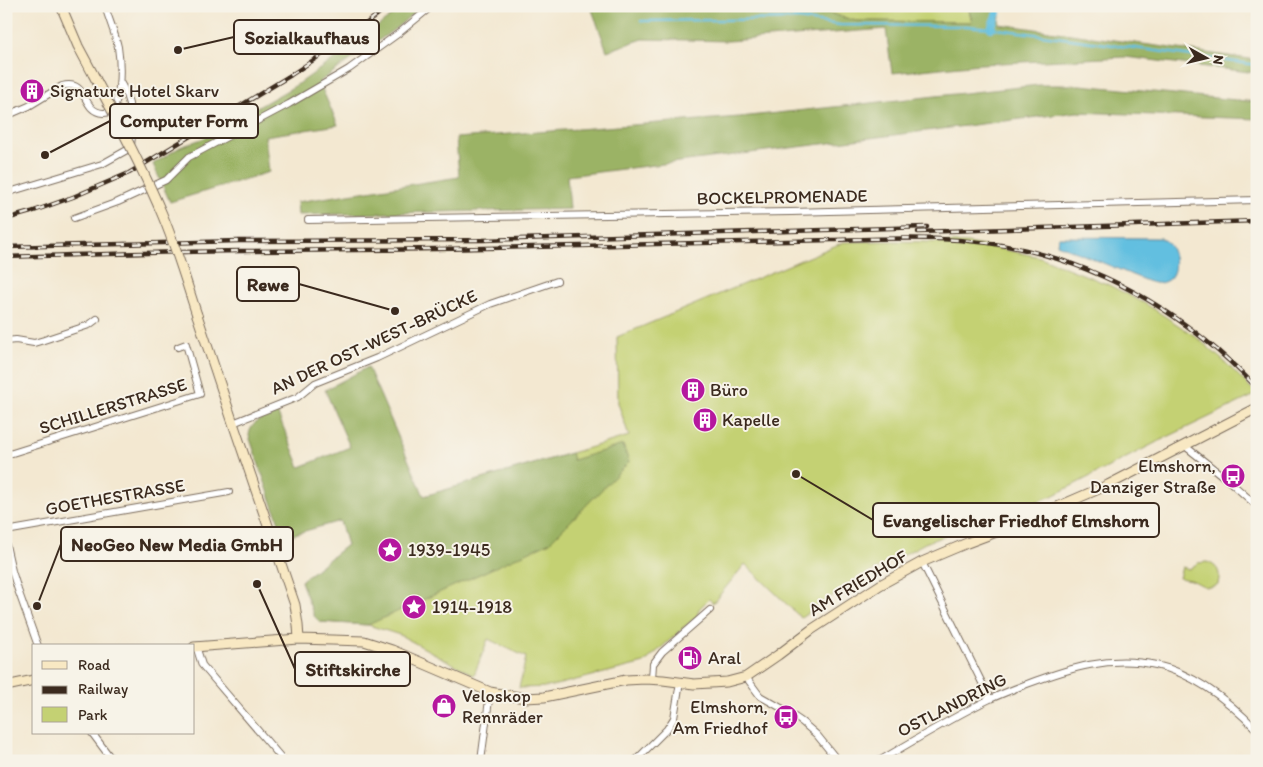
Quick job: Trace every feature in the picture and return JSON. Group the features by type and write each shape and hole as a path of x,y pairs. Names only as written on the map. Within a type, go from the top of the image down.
{"street":[{"path":"61,6 78,46 136,157 163,216 180,261 295,605 299,639"},
{"path":"6,116 29,106 62,86 68,85 80,88 96,112 104,114 114,107 120,82 119,52 105,6"},
{"path":"74,218 118,202 166,180 189,157 289,104 342,73 399,34 432,6"},
{"path":"6,193 102,164 128,150 132,137 129,104 125,90 120,82"},
{"path":"114,107 130,119"},
{"name":"BOCKELPROMENADE","path":"308,220 791,212 1257,200"},
{"name":"AN DER OST-WEST-BRÜCKE","path":"233,424 298,397 314,383 377,358 490,304 557,281"},
{"path":"6,341 34,342 44,340 89,325 97,319"},
{"name":"SCHILLERSTRASSE","path":"6,455 200,394 186,344 178,347"},
{"name":"AM FRIEDHOF","path":"195,646 299,639 364,641 433,667 490,692 525,698 544,698 626,680 652,679 694,684 727,682 746,677 811,630 872,590 922,562 1090,493 1257,408"},
{"path":"1185,446 1229,480 1257,506"},
{"name":"GOETHESTRASSE","path":"6,531 230,492"},
{"path":"6,546 18,590 37,644"},
{"path":"922,562 990,699"},
{"path":"652,679 653,664 662,652 710,610"},
{"path":"195,646 202,665 284,761"},
{"name":"OSTLANDRING","path":"879,761 990,699 1051,675 1094,664 1125,661 1157,665 1198,682 1234,707 1257,730"},
{"path":"746,677 760,696 802,722 838,761"},
{"path":"6,686 32,680"},
{"path":"635,761 667,729 674,718 680,682"},
{"path":"481,761 490,692"},
{"path":"93,734 111,760"}],"green space":[{"path":"404,6 422,6 395,29 319,82 338,125 265,136 269,172 170,202 153,164 180,147 204,138 300,83"},
{"path":"745,6 746,11 780,6 805,6 856,21 972,22 968,6 990,6 1000,15 999,24 1257,60 1257,73 1125,57 980,64 892,73 886,29 728,41 643,39 607,51 591,7"},
{"path":"805,6 968,6 972,22 856,21"},
{"path":"1039,85 1080,85 1257,102 1257,119 1077,112 567,176 570,209 298,215 297,202 459,177 456,138 740,117"},
{"path":"844,242 967,243 1005,250 1040,257 1107,284 1146,304 1195,336 1257,394 1159,441 1052,496 925,543 846,586 801,618 745,564 713,603 709,599 699,609 697,616 644,663 548,687 519,688 526,657 488,639 474,675 400,635 368,625 320,622 314,616 301,581 347,545 340,521 629,436 618,403 617,337"},
{"path":"368,367 424,496 571,453 573,460 623,445 629,462 550,542 368,625 320,622 314,616 301,581 347,545 340,521 284,537 249,436 255,423 277,412 300,467 350,447 325,390"},
{"path":"1207,562 1214,565 1218,570 1218,584 1207,587 1191,580 1179,578 1182,567 1189,569 1198,563"}],"water":[{"path":"1058,237 1161,238 1170,246 1174,257 1173,274 1165,281 1158,283 1147,281 1057,244"}],"waterway":[{"path":"991,28 997,13"},
{"path":"641,21 798,19 840,25 966,26 1257,65"}],"railway":[{"path":"6,219 73,197 129,173 291,75 357,31 388,6"},
{"path":"918,232 1257,221"},
{"path":"6,247 239,241 483,240 927,227"},
{"path":"6,257 211,251 500,248 880,239 978,242 1026,250 1059,259 1091,271 1122,286 1152,302 1207,341 1257,388"}],"place":[{"name":"Sozialkaufhaus","path":"178,50"},
{"name":"Signature Hotel Skarv","path":"32,91"},
{"name":"Computer Form","path":"45,155"},
{"name":"Rewe","path":"395,311"},
{"name":"Büro","path":"693,390"},
{"name":"Kapelle","path":"705,420"},
{"name":"Evangelischer Friedhof Elmshorn","path":"796,474"},
{"name":"Elmshorn, Danziger Straße","path":"1233,476"},
{"name":"1939-1945","path":"390,550"},
{"name":"Stiftskirche","path":"257,584"},
{"name":"NeoGeo New Media GmbH","path":"37,606"},
{"name":"1914-1918","path":"414,607"},
{"name":"Aral","path":"690,658"},
{"name":"Veloskop Rennräder","path":"444,706"},
{"name":"Elmshorn, Am Friedhof","path":"786,717"}]}
